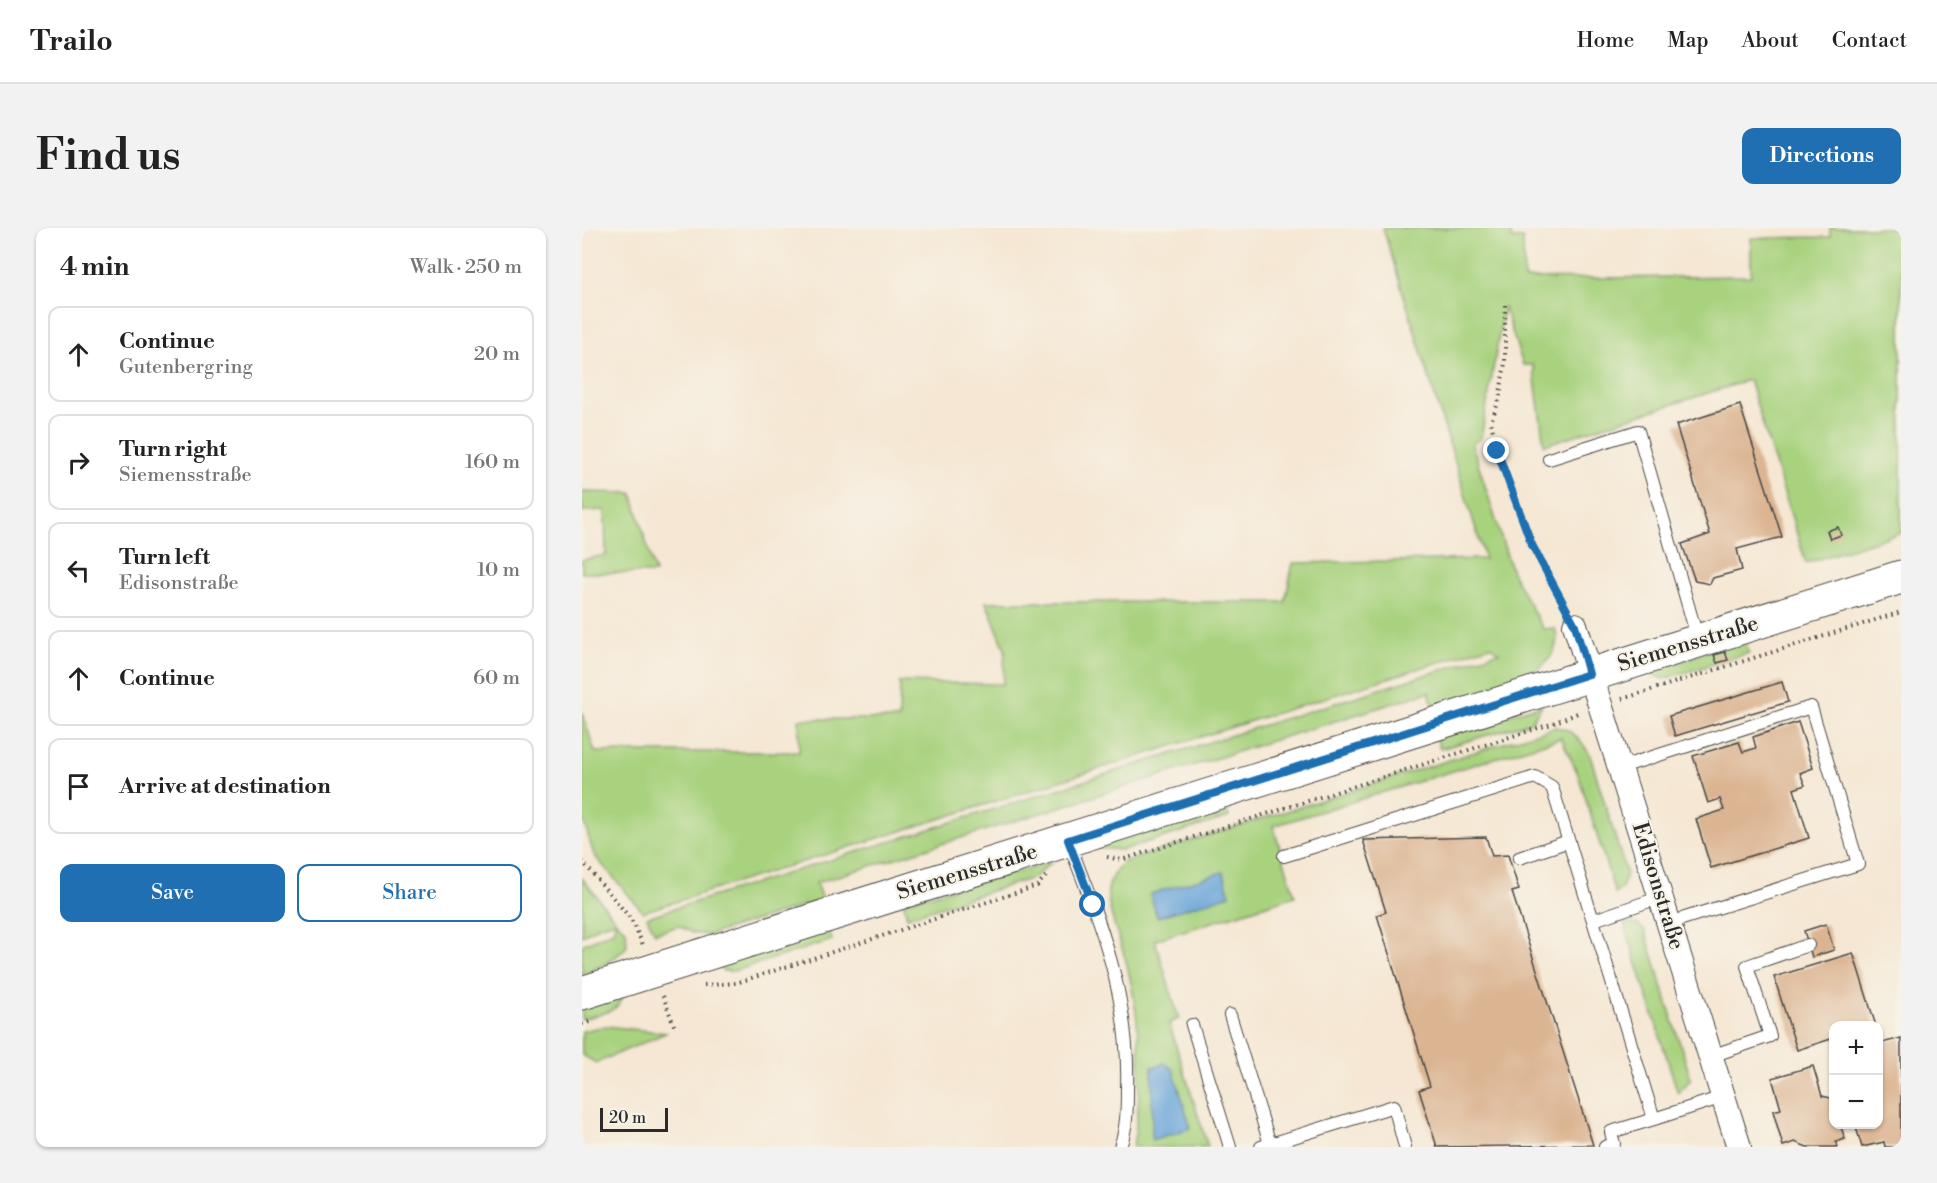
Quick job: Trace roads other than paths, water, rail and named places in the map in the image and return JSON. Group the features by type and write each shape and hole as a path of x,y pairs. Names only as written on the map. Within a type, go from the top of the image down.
{"street":[{"name":"Siemensstraße","path":"582,993 1901,577"},
{"name":"Edisonstraße","path":"1575,625 1739,1147"}],"lane":[{"path":"1549,459 1638,431 1699,642"},
{"path":"1621,767 1811,707 1858,864 1669,923"},
{"path":"1284,855 1535,777 1552,787 1654,1119"},
{"path":"1068,840 1093,905 1121,992 1128,1055 1126,1130 1120,1147"},
{"path":"1519,858 1569,841"},
{"path":"1594,920 1661,897"},
{"path":"1711,1056 1770,1036 1747,966 1808,945"},
{"path":"1230,1016 1266,1146 1394,1106 1405,1147"},
{"path":"1192,1025 1230,1147"},
{"path":"1605,1147 1614,1144 1611,1132 1724,1097"}],"water":[{"path":"1223,872 1230,895 1157,917 1150,894"},
{"path":"1165,1063 1173,1069 1191,1128 1152,1140 1152,1067"}]}
